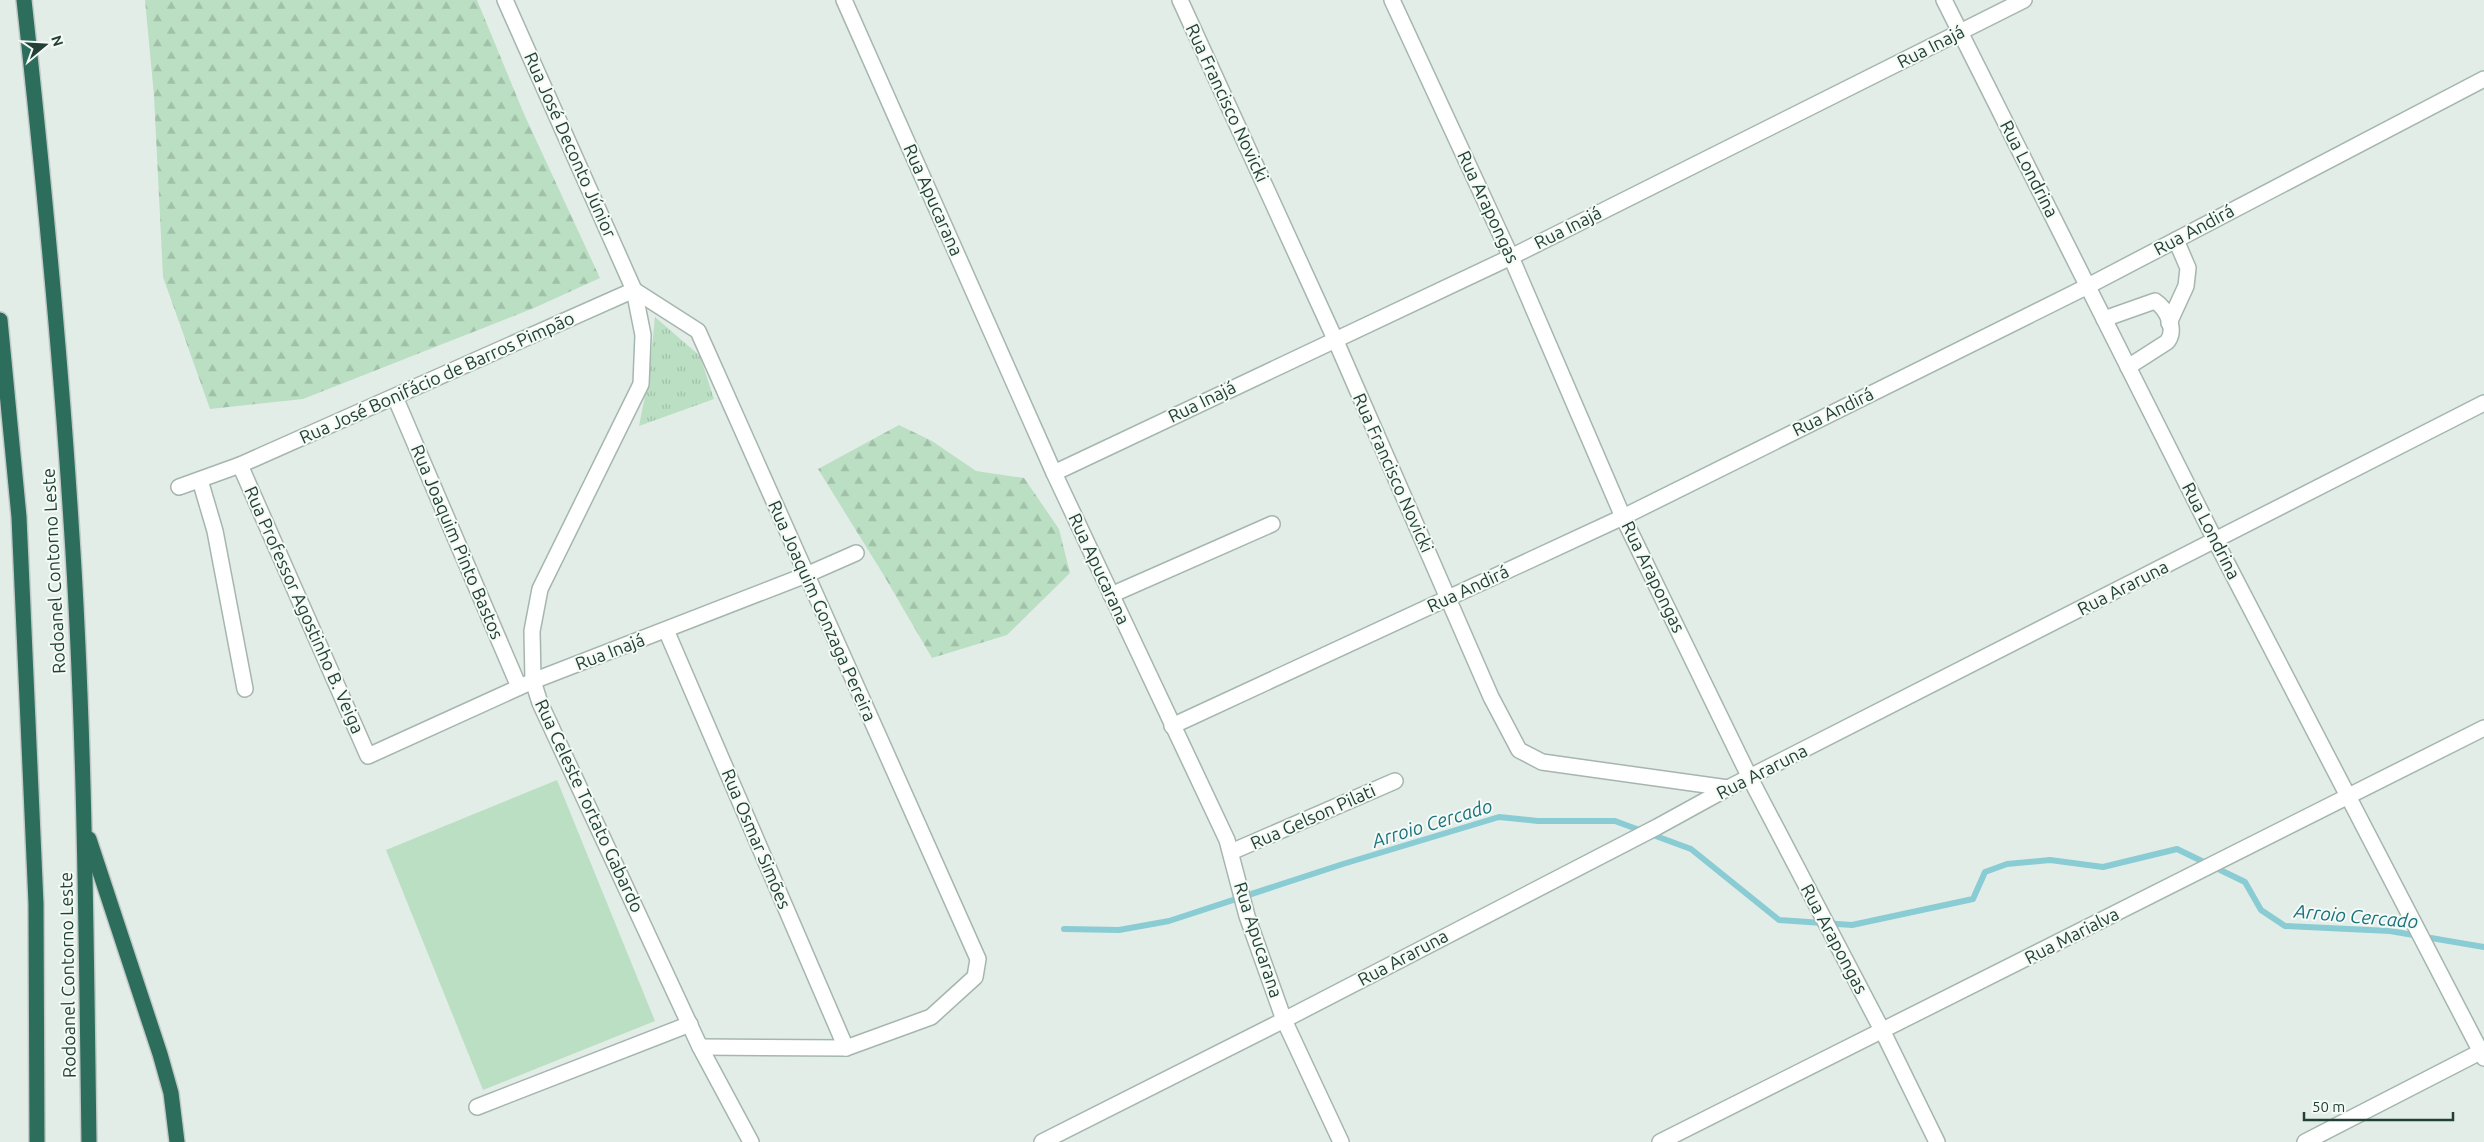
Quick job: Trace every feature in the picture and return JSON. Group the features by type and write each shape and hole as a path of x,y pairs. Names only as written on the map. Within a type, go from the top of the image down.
{"highway":[{"name":"Rodoanel Contorno Leste","path":"24,0 43,177 72,522 85,826 89,1142"},
{"name":"Rodoanel Contorno Leste","path":"0,320 19,517 36,904 37,1142"},
{"path":"85,826 160,1054 171,1093 177,1142"}],"street":[{"name":"Rua José Deconto Júnior","path":"505,0 634,290"},
{"name":"Rua Apucarana","path":"844,0 1054,473 1232,852 1247,916 1284,1020 1341,1142"},
{"name":"Rua Francisco Novicki","path":"1180,0 1334,339 1491,697 1519,750 1542,762 1728,788"},
{"name":"Rua Arapongas","path":"1392,0 1512,257 1623,516 1750,778 1883,1032 1938,1142"},
{"name":"Rua Londrina","path":"1944,0 2216,540 2350,797 2428,954 2483,1054"},
{"name":"Rua Inajá","path":"1054,473 1334,339 1512,257 2024,0"},
{"name":"Rua Andirá","path":"1172,726 1623,516 2088,286 2484,79"},
{"path":"2169,323 2186,286 2188,268 2176,240"},
{"name":"Rua José Bonifácio de Barros Pimpão","path":"179,487 240,465 634,290"},
{"name":"Rua Joaquim Gonzaga Pereira","path":"634,290 698,331 978,959 975,977 931,1017 846,1048"},
{"name":"Rua Celeste Tortato Gabardo","path":"634,290 643,334 641,384 540,589 532,631 534,681 540,703 700,1047 752,1142"},
{"path":"2104,319 2155,301 2162,306 2172,330 2166,342 2128,367"},
{"name":"Rua Joaquim Pinto Bastos","path":"395,397 519,687"},
{"name":"Rua Araruna","path":"1042,1142 1284,1020 1657,827 1728,788 2484,403"},
{"name":"Rua Professor Agostinho B. Veiga","path":"240,465 368,756"},
{"path":"200,480 215,531 245,689"},
{"path":"1111,595 1272,524"},
{"name":"Rua Inajá","path":"368,756 519,687 806,575 856,553"},
{"name":"Rua Osmar Simões","path":"666,630 846,1048"},
{"name":"Rua Marialva","path":"1660,1142 1883,1032 2484,728"},
{"name":"Rua Gelson Pilati","path":"1232,852 1394,781"},
{"path":"477,1107 690,1024"},
{"path":"700,1047 846,1048"},
{"path":"2305,1142 2483,1054"}],"green space":[{"path":"145,0 477,0 524,114 600,278 534,308 303,399 210,409 163,277 154,96"},
{"path":"655,317 700,356 714,399 639,426 649,376"},
{"path":"899,425 932,441 976,471 1024,478 1059,529 1070,573 1007,635 932,658 818,469"},
{"path":"557,780 655,1021 483,1090 386,850"}],"waterway":[{"name":"Arroio Cercado","path":"1064,929 1119,930 1169,921 1343,864 1499,817 1538,821 1615,821 1691,849 1779,920 1852,925 1973,899 1985,872 2007,864 2050,860 2103,867 2177,849 2245,882 2261,910 2285,926 2390,931 2484,947"}]}
